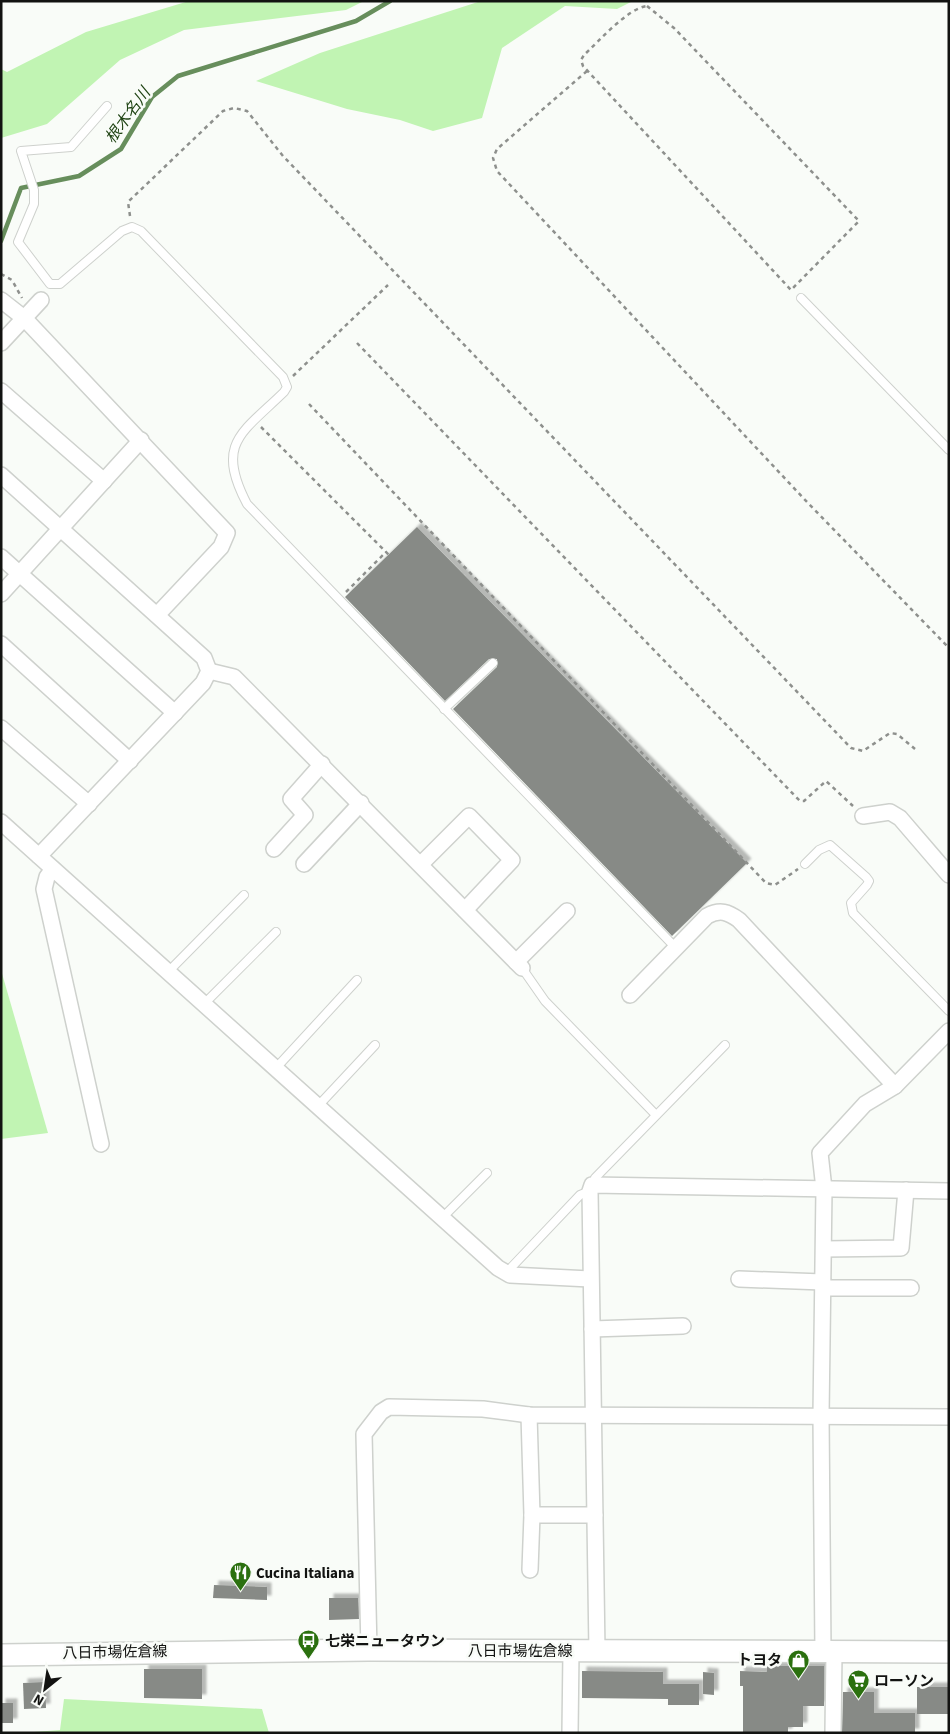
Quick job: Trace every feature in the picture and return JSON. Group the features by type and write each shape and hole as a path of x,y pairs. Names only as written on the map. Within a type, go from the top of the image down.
{"main road":[{"name":"八日市場佐倉線","path":"1,1655 369,1650 949,1652"}],"street":[{"path":"1,300 24,318 228,534 221,546 157,615"},
{"path":"1,344 41,300"},
{"path":"1,391 104,481"},
{"path":"1,594 141,440"},
{"path":"1,475 204,658 209,671 203,683 39,856"},
{"path":"1,557 175,713"},
{"path":"1,644 130,761"},
{"path":"209,671 234,677 361,803 519,965 567,911"},
{"path":"1,728 89,804"},
{"path":"274,848 305,814 291,799 322,764"},
{"path":"304,864 361,803"},
{"path":"863,816 890,812 900,818 949,875"},
{"path":"420,864 469,816 512,860 465,910"},
{"path":"1,822 498,1268 510,1275 590,1279"},
{"path":"54,869 47,877 44,889 101,1144"},
{"path":"630,995 707,916 716,912 728,912 739,920 895,1086"},
{"path":"833,1733 828,1652 821,1416 824,1189 820,1153 865,1104 895,1086 949,1031"},
{"path":"597,1650 595,1416 590,1279 591,1188 949,1191"},
{"path":"824,1249 902,1248 906,1190"},
{"path":"739,1279 823,1285 911,1288"},
{"path":"592,1329 683,1326"},
{"path":"369,1650 364,1434 368,1426 389,1407 483,1409 529,1415 949,1417"},
{"path":"529,1415 532,1515 530,1570"},
{"path":"532,1515 595,1515"},
{"path":"570,1733 571,1651"}],"lane":[{"path":"107,106 71,147 21,151 33,186 34,204 18,242 50,284 60,284 122,230 132,227 141,231 286,382 284,392 239,435 234,446 232,465 240,491 253,511 675,947"},
{"path":"801,298 949,450"},
{"path":"444,709 493,663"},
{"path":"805,864 819,850 830,845 869,881 868,885 851,903 853,913 949,1011"},
{"path":"168,972 244,895"},
{"path":"204,1004 276,932"},
{"path":"519,965 545,1001 656,1115"},
{"path":"276,1068 357,980"},
{"path":"318,1106 375,1046"},
{"path":"506,1273 580,1195 591,1188 595,1178 725,1046"},
{"path":"442,1218 487,1173"}],"path":[{"path":"647,6 654,10 859,221 791,290 587,71 581,60 584,55 641,7 647,6"},
{"path":"587,71 497,149 493,158 497,171 807,502 949,648"},
{"path":"132,227 128,207 131,198 223,111 234,108 247,112 290,163 851,748 863,751 890,733 897,734 915,749"},
{"path":"286,382 388,285"},
{"path":"357,343 800,801 804,801 826,781 863,816"},
{"path":"308,404 766,883 775,885 805,864"},
{"path":"255,420 388,554 338,600"}],"green space":[{"path":"189,1 364,1 346,10 184,30 120,60 47,124 1,138 1,69 7,72 86,32"},
{"path":"481,1 633,1 617,9 565,6 502,48 482,118 433,131 400,120 347,109 256,81 320,53"},
{"path":"1,970 48,1133 1,1139"},
{"path":"64,1699 262,1709 269,1733 21,1733 60,1730"}],"building":[{"path":"417,527 747,863 672,936 453,709 497,667 497,659 489,659 445,701 345,597"},
{"path":"214,1585 267,1587 267,1600 213,1598"},
{"path":"329,1598 358,1598 359,1619 329,1620"},
{"path":"767,1666 824,1666 824,1706 803,1706 803,1727 788,1727 788,1733 743,1733 743,1686 740,1686 740,1671 767,1672"},
{"path":"144,1669 202,1669 202,1699 144,1698"},
{"path":"582,1671 663,1672 663,1684 699,1684 699,1705 668,1705 668,1699 582,1698"},
{"path":"703,1672 714,1673 714,1695 703,1694"},
{"path":"45,1682 46,1708 24,1709 23,1683"},
{"path":"917,1687 949,1687 949,1714 917,1714"},
{"path":"843,1692 874,1692 874,1713 915,1713 915,1733 842,1733"},
{"path":"1,1703 13,1703 13,1723 1,1723"}],"waterway":[{"name":"根木名川","path":"1,241 21,188 79,176 121,149 152,97 178,76 356,21 390,1"}],"place":[{"name":"Cucina Italiana","path":"240,1592"},
{"name":"七栄ニュータウン","path":"309,1660"},
{"name":"トヨタ","path":"798,1679"},
{"name":"ローソン","path":"858,1700"}]}
